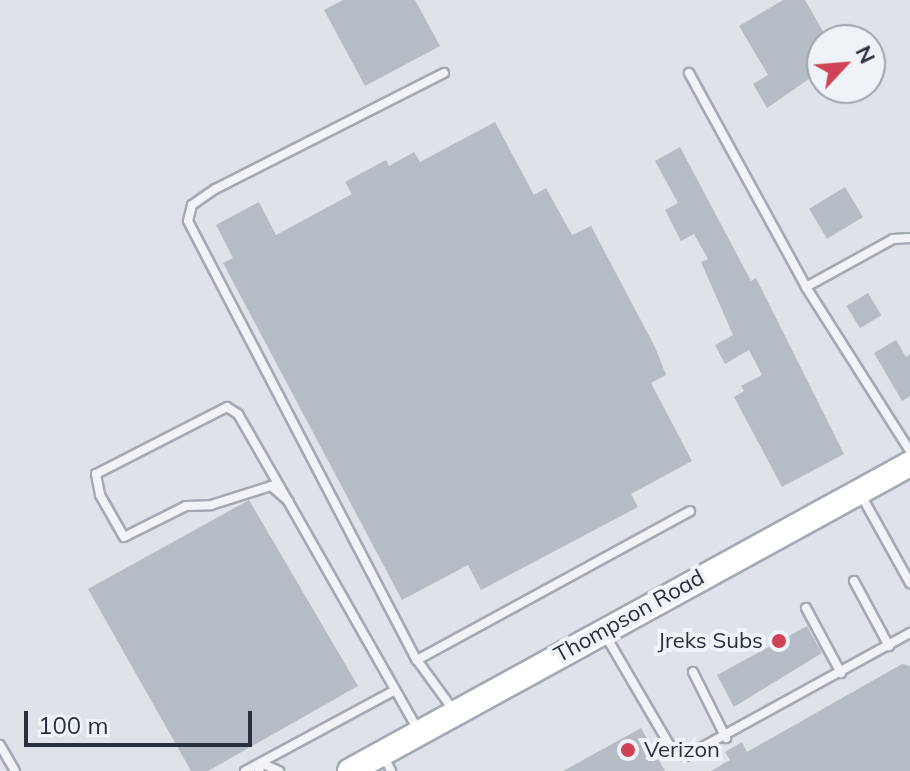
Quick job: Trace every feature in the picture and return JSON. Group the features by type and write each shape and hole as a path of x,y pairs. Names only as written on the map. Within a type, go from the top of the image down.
{"main road":[{"name":"Thompson Road","path":"350,771 386,762 419,733 455,712 910,464"}],"lane":[{"path":"444,73 215,189 192,205 188,221 417,660 455,712"},
{"path":"689,73 806,287 910,451"},
{"path":"806,287 893,239 910,238"},
{"path":"288,501 271,486 258,486 211,505 186,506 124,537 100,495 96,474 227,407 238,414 288,501 392,692 419,733"},
{"path":"859,491 910,583"},
{"path":"417,660 690,511"},
{"path":"854,581 889,646"},
{"path":"806,608 841,673"},
{"path":"603,631 674,753 686,756 726,738 910,633"},
{"path":"693,672 726,738"},
{"path":"245,771 260,767 392,692"},
{"path":"0,745 15,771"},
{"path":"260,767 279,771"}],"building":[{"path":"343,0 415,0 440,46 365,86 324,10"},
{"path":"783,0 805,0 819,24 806,24 806,81 767,108 753,84 768,75 739,26"},
{"path":"495,122 534,195 546,188 572,235 591,226 655,347 666,375 651,383 692,461 631,494 638,507 481,590 468,565 402,600 223,263 233,258 216,225 259,202 276,235 352,194 345,182 386,160 389,166 414,152 420,162"},
{"path":"680,147 751,281 756,278 844,454 782,487 734,397 744,391 741,386 762,375 749,350 725,364 715,345 733,335 701,262 708,259 694,234 681,241 665,210 678,203 655,161"},
{"path":"845,187 863,217 827,239 809,209"},
{"path":"868,293 881,315 860,328 847,306"},
{"path":"896,340 906,357 910,354 910,396 902,401 874,353"},
{"path":"249,500 358,686 208,771 191,771 88,589"},
{"path":"807,626 822,653 734,707 717,675"},
{"path":"902,664 910,666 910,771 711,771 730,760 725,752 742,742 747,752"},
{"name":"Verizon","path":"641,728 665,771 563,771"}],"place":[{"name":"Jreks Subs","path":"779,641"},
{"name":"Verizon","path":"628,750"}]}
